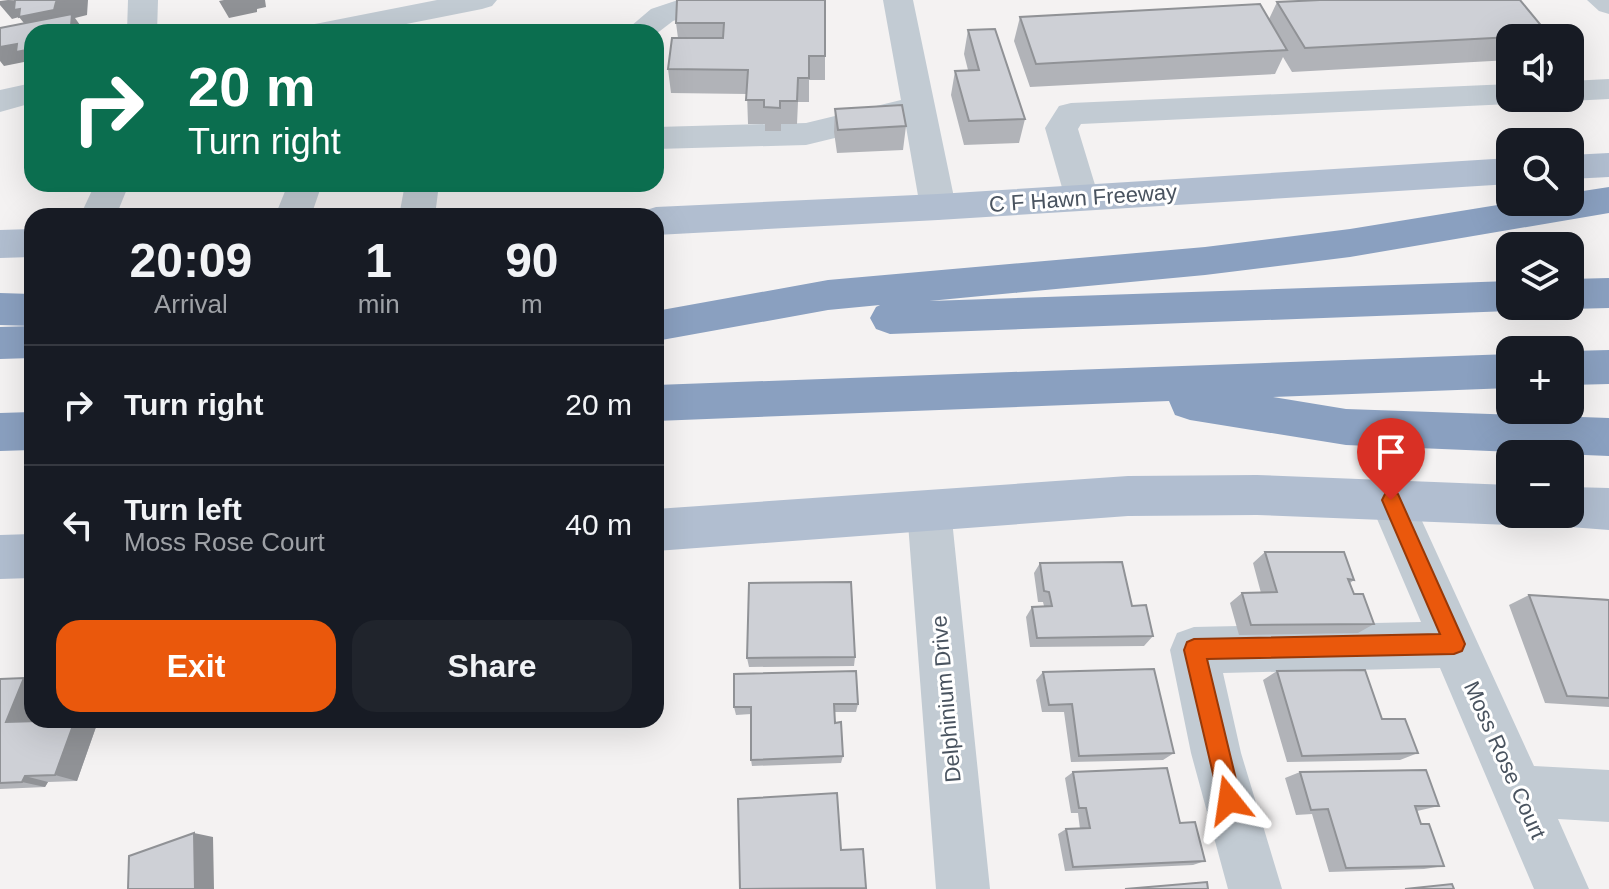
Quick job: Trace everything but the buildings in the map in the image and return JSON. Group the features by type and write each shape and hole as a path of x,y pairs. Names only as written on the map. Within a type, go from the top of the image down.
{"highway":[{"path":"664,325 828,295 1205,261 1350,243 1609,200"},
{"path":"1584,294 1609,293"},
{"path":"664,326 1496,296"},
{"path":"0,309 24,310"},
{"path":"0,343 24,342"},
{"path":"1584,368 1609,367"},
{"path":"664,403 1496,372"},
{"path":"1092,387 1346,427 1609,437"},
{"path":"0,432 24,431"}],"main road":[{"path":"1584,166 1609,165"},
{"name":"C F Hawn Freeway","path":"664,221 938,207 1496,172"},
{"path":"0,244 24,243"},
{"path":"664,529 1128,496 1257,495 1496,504"},
{"path":"1584,508 1609,509"},
{"path":"0,557 24,556"}],"street":[{"path":"142,24 143,0"},
{"path":"360,24 482,0"},
{"path":"650,24 662,15 708,0"},
{"path":"898,0 938,207"},
{"path":"1602,0 1609,5"},
{"path":"1584,90 1609,89"},
{"path":"0,101 24,95"},
{"path":"1082,198 1061,128 1071,114 1496,95"},
{"path":"664,138 806,134 919,107"},
{"name":"Moss Rose Court","path":"1391,500 1562,889"},
{"name":"Delphinium Drive","path":"929,510 963,889"},
{"path":"1255,889 1216,753 1194,650 1454,644"},
{"path":"1519,791 1609,796"}],"route":[{"path":"1229,800 1194,650 1454,644 1391,500"}]}
